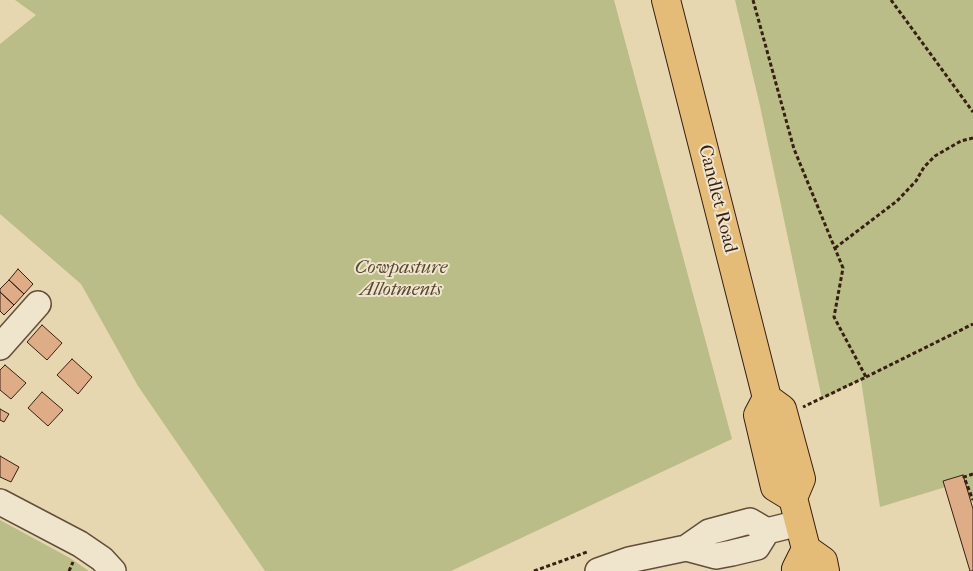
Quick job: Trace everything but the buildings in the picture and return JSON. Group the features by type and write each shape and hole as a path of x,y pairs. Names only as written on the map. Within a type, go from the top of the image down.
{"main road":[{"name":"Candlet Road","path":"666,0 767,398 782,408 801,479 796,510 802,560 823,561 825,571"}],"street":[{"path":"0,347 38,304"},
{"path":"0,502 80,544 102,559 113,571"},
{"path":"597,560 629,560 686,548 716,556 757,547 767,530 796,510"}],"path":[{"path":"753,0 794,149 843,268 834,317 866,377"},
{"path":"891,0 973,112"},
{"path":"835,248 897,201 916,181 924,166 936,156 961,141 973,138"},
{"path":"800,409 973,324"},
{"path":"973,474 964,477 973,500"},
{"path":"534,571 597,560"}],"green space":[{"name":"Cowpasture Allotments","path":"15,0 614,0 732,439 451,571 265,571 138,386 81,284 0,214 0,44 36,15"},
{"path":"735,0 973,0 973,503 962,482 880,507 861,380 822,399 760,106"},
{"path":"0,520 70,558 89,571 0,571"}]}
